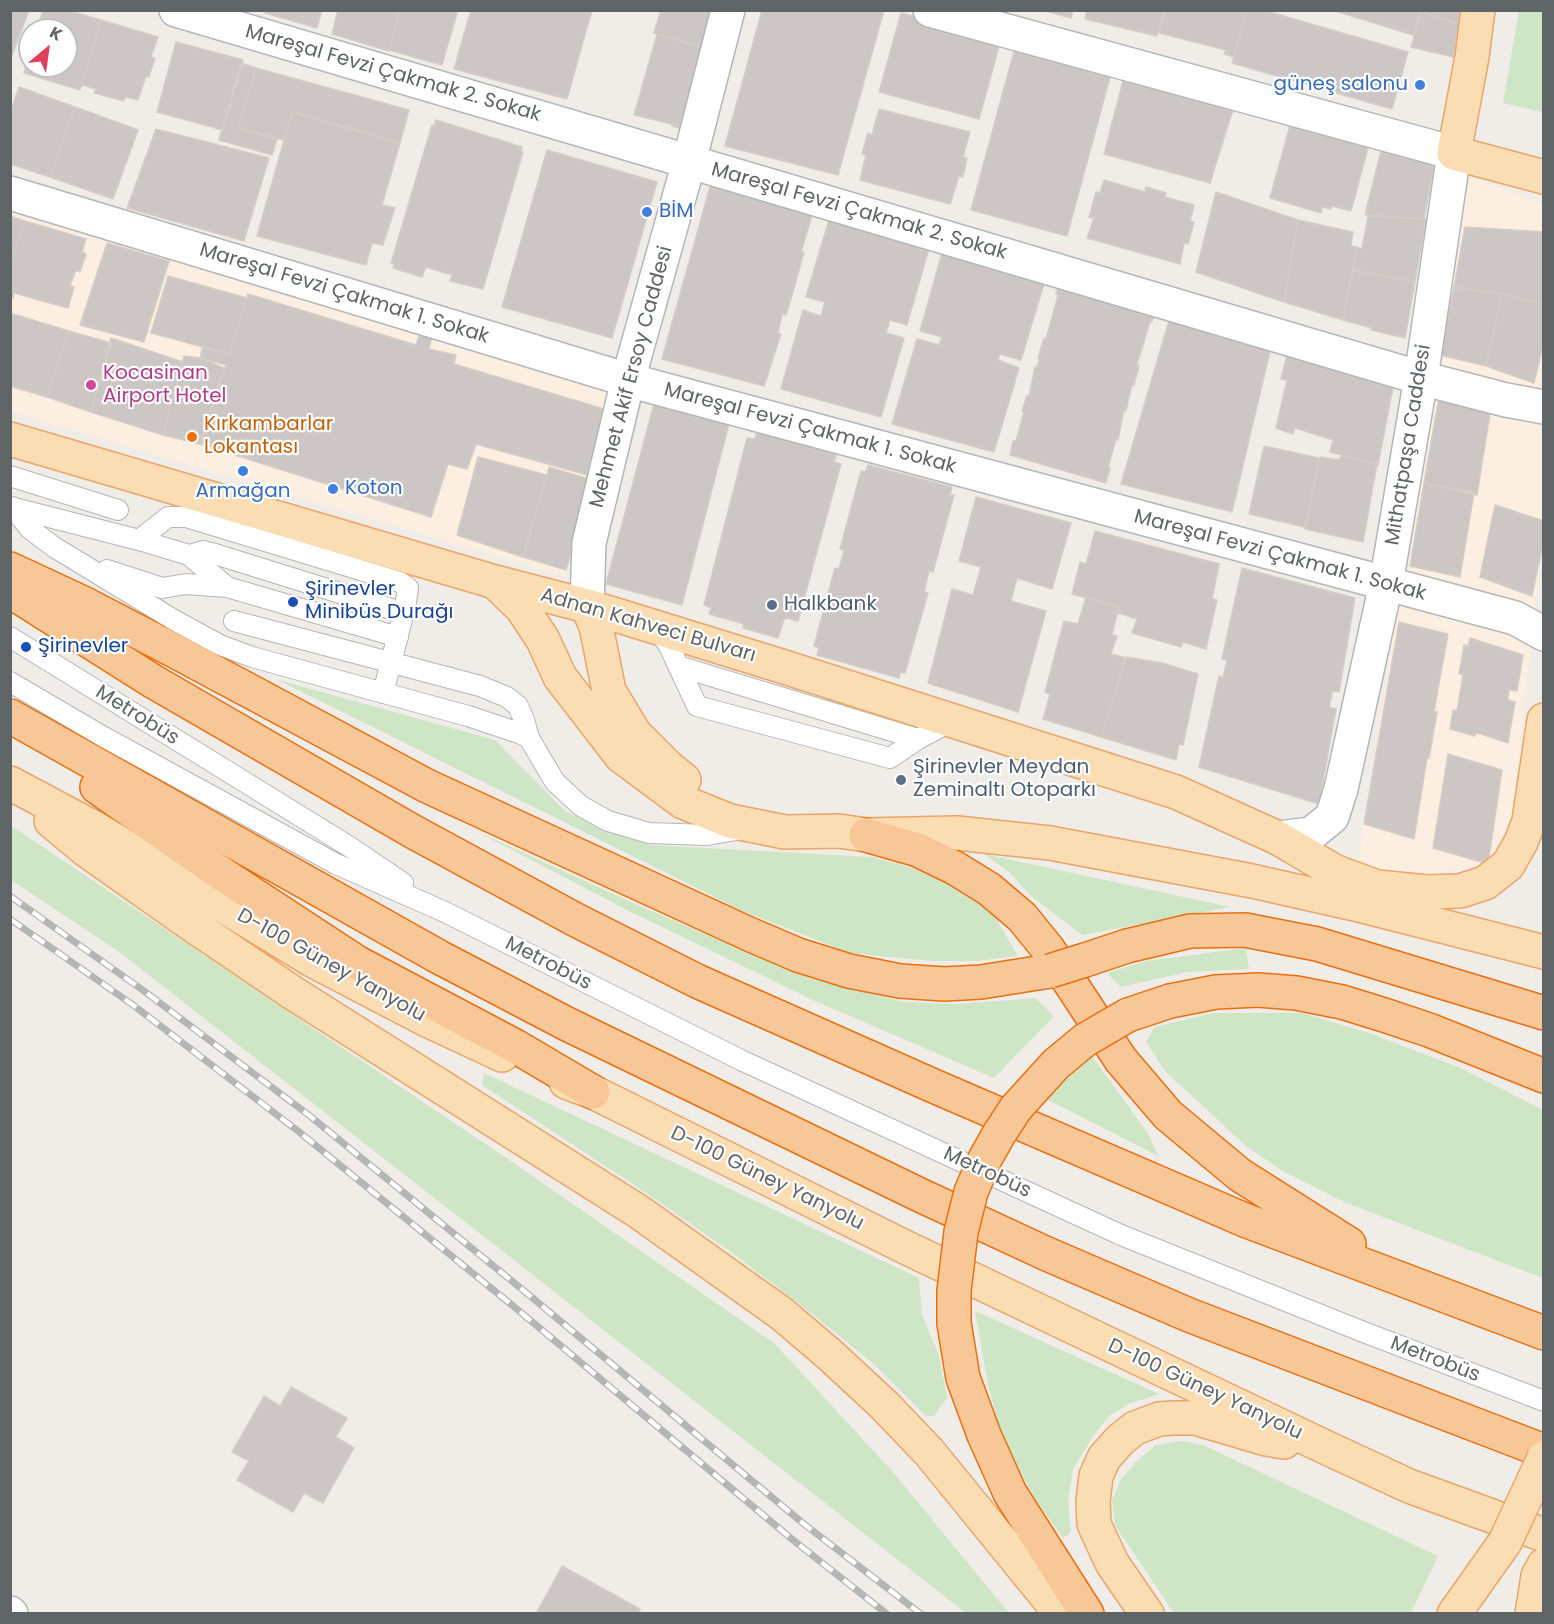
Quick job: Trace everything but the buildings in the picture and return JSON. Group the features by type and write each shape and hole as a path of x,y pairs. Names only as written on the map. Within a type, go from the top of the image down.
{"highway":[{"path":"10,569 83,603 427,786 798,955 849,971 911,982 944,984 981,982 1050,971 1127,946 1190,931 1245,930 1317,944 1544,1013"},
{"path":"10,591 154,682 391,819 576,920 697,981 947,1092 1248,1221 1544,1333"},
{"path":"20,721 97,787 204,862 358,963 515,1046 593,1092"},
{"path":"20,721 449,962 567,1024 911,1191 1047,1254 1189,1315 1544,1451"},
{"path":"866,835 918,850 955,868 988,889 1022,917 1048,949 1121,1060 1168,1115 1240,1175 1414,1285"},
{"path":"1087,1614 1010,1493 984,1435 963,1378 954,1323 954,1291 961,1232 971,1192 985,1159 1016,1108 1056,1064 1084,1040 1128,1015 1170,1001 1216,992 1258,990 1296,993 1342,1002 1395,1019 1544,1076"}],"main road":[{"name":"Mithatpaşa Caddesi","path":"1454,153 1472,57 1478,10"},
{"path":"1454,153 1544,177"},
{"name":"Adnan Kahveci Bulvarı","path":"10,439 495,582 587,606 954,720 1176,792 1278,838"},
{"path":"495,582 522,608 543,640 560,677 621,756 683,802 743,823 785,832 839,831 866,835 957,832 1050,843 1162,862 1363,906 1544,952"},
{"path":"587,606 597,626 609,692 635,734 668,768 743,823"},
{"path":"1278,838 1334,871 1377,887 1427,892 1460,891 1485,883 1508,865 1521,842 1529,821 1544,720"},
{"path":"10,785 86,850 188,922 293,993 639,1212 782,1314 830,1354 929,1452 1060,1614"},
{"name":"D-100 Güney Yanyolu","path":"10,785 100,831 312,960 371,992 507,1058 593,1092 907,1248 1409,1486 1544,1535"},
{"path":"1278,838 1363,906"},
{"path":"1147,1614 1112,1563 1094,1524 1093,1501 1096,1476 1104,1458 1120,1440 1135,1428 1153,1421 1195,1418 1266,1439 1325,1447"},
{"path":"1475,1614 1544,1458"},
{"path":"1454,1614 1505,1542"},
{"path":"1521,1614 1541,1570"},
{"path":"1532,1614 1541,1570"}],"street":[{"name":"Mareşal Fevzi Çakmak 2. Sokak","path":"177,10 1421,378 1506,400 1544,406"},
{"name":"Mehmet Akif Ersoy Caddesi","path":"587,606 589,543 628,380 729,10"},
{"path":"930,10 1454,153"},
{"name":"Mithatpaşa Caddesi","path":"1278,838 1311,834 1332,817 1341,789 1386,584 1421,378 1454,153"},
{"name":"Mareşal Fevzi Çakmak 1. Sokak","path":"10,193 628,380 1515,618 1544,634"}],"lane":[{"path":"10,476 118,510"},
{"path":"11,507 189,555 233,588"},
{"path":"11,507 30,529 72,558 174,620 228,648 252,657 468,716 529,738"},
{"path":"139,540 168,518 186,517 400,582 408,588 404,613 383,693"},
{"path":"189,555 202,551 215,554 404,613"},
{"path":"72,558 162,588 186,584 233,588 398,638"},
{"path":"228,648 234,621 233,588"},
{"path":"234,621 480,686 507,697 518,706 529,738 555,782 581,806 608,821 649,833 696,835 707,835 743,823"},
{"path":"655,627 664,636 697,706 890,758 918,739 954,720"},
{"name":"Metrobüs","path":"10,637 350,847 445,912"},
{"path":"678,666 918,739"},
{"name":"Metrobüs","path":"10,682 102,736 336,864 445,912 743,1061 1121,1235 1544,1401"}],"shaded area":[{"path":"1464,175 1543,203 1544,532 1508,845 1484,865 1411,877 1358,863"},
{"path":"10,210 608,389 565,577 11,412"}],"green space":[{"path":"1519,11 1543,11 1543,112 1503,103"},
{"path":"278,680 495,740 566,812 649,845 872,857 944,877 989,906 1018,956 977,961 931,961 850,953 743,911"},
{"path":"10,825 505,1157 774,1343 892,1471 1009,1613 966,1613 118,951 11,880"},
{"path":"474,830 635,904 806,977 904,1002 959,1004 1035,998 1054,1016 994,1078 813,1000 631,912"},
{"path":"984,854 1230,907 1082,935 1030,895 1009,872"},
{"path":"1246,948 1249,969 1187,972 1121,987 1107,973 1147,961"},
{"path":"1213,1013 1302,1013 1372,1034 1465,1070 1543,1110 1543,1278 1344,1202 1281,1170 1246,1146 1165,1071 1146,1042 1155,1027"},
{"path":"1091,1055 1147,1132 1159,1156 1046,1099"},
{"path":"484,1073 919,1278 922,1315 939,1356 947,1398 934,1416 926,1416 875,1365 731,1252 639,1188 482,1085"},
{"path":"975,1311 1159,1394 1129,1404 1110,1415 1093,1436 1073,1469 1068,1501 1071,1532 1063,1538 1036,1500 1004,1444 989,1389"},
{"path":"1181,1441 1203,1445 1438,1556 1411,1613 1174,1613 1115,1525 1112,1500 1121,1479 1138,1460 1156,1445"}],"railway":[{"path":"10,896 144,991 310,1116 804,1524 921,1614"},
{"path":"10,919 133,1005 298,1131 518,1310 793,1540 887,1614"}],"place":[{"name":"güneş salonu","path":"1420,85"},
{"name":"BİM","path":"647,212"},
{"name":"Kocasinan Airport Hotel","path":"91,385"},
{"name":"Kırkambarlar Lokantası","path":"192,437"},
{"name":"Armağan","path":"243,471"},
{"name":"Koton","path":"333,489"},
{"name":"Şirinevler Minibüs Durağı","path":"293,602"},
{"name":"Halkbank","path":"772,605"},
{"name":"Şirinevler","path":"26,647"},
{"name":"Şirinevler Meydan Zeminaltı Otoparkı","path":"901,780"}]}
